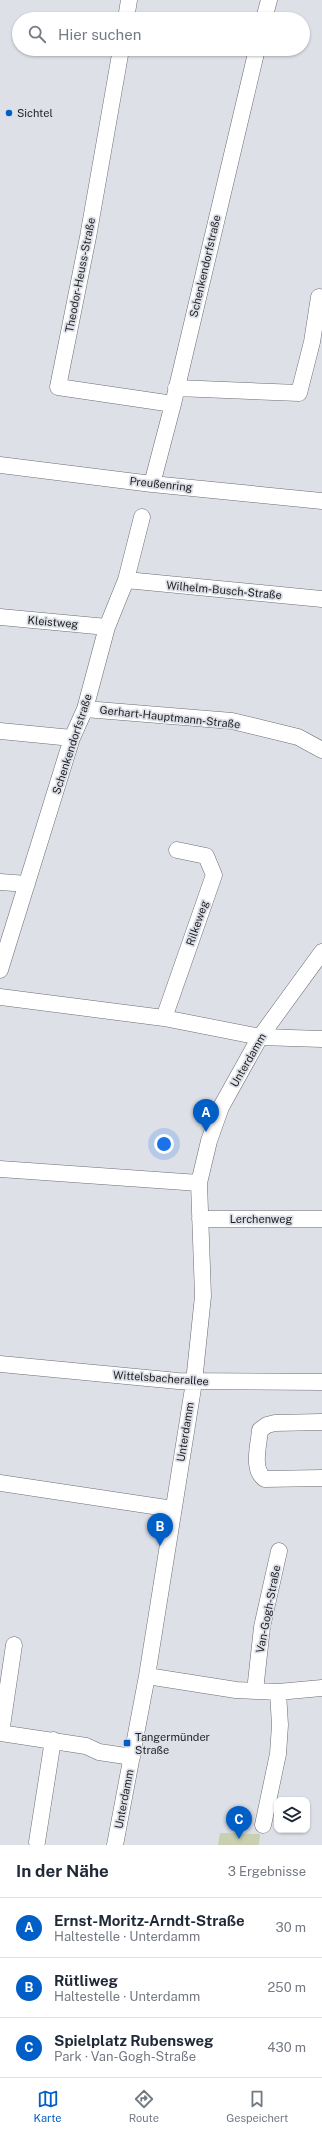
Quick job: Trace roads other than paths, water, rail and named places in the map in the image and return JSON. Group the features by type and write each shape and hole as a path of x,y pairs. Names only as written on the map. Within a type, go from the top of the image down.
{"street":[{"path":"127,12 129,0"},
{"path":"266,12 269,0"},
{"name":"Theodor-Heuss-Straße","path":"120,56 88,236 58,387 173,404"},
{"name":"Schenkendorfstraße","path":"152,484 173,404 255,56"},
{"path":"176,388 299,393 312,342 319,297"},
{"name":"Preußenring","path":"0,465 152,484 322,501"},
{"name":"Schenkendorfstraße","path":"0,970 72,738 85,709 107,627 126,580 142,517"},
{"name":"Wilhelm-Busch-Straße","path":"126,580 322,599"},
{"name":"Kleistweg","path":"0,617 107,627"},
{"name":"Gerhart-Hauptmann-Straße","path":"85,709 232,721 298,737 322,750"},
{"path":"0,731 72,738"},
{"name":"Rilkeweg","path":"164,1018 214,875 206,856 177,850"},
{"path":"0,882 27,884"},
{"name":"Unterdamm","path":"115,1845 147,1676 194,1382 203,1296 199,1183 209,1141 221,1107 260,1037 322,952"},
{"path":"0,997 164,1018 260,1037 322,1039"},
{"path":"0,1169 199,1183"},
{"name":"Lerchenweg","path":"200,1219 322,1219"},
{"name":"Wittelsbacherallee","path":"0,1364 194,1382 322,1382"},
{"path":"322,1422 274,1423 267,1425 260,1430 257,1467 260,1475 265,1478 322,1478"},
{"path":"0,1483 173,1508"},
{"name":"Van-Gogh-Straße","path":"255,1691 262,1627 279,1551"},
{"path":"14,1645 0,1733 53,1740 86,1746 99,1752 132,1757"},
{"path":"147,1676 236,1690 278,1692 322,1688"},
{"path":"263,1825 278,1754 280,1725 278,1692"},
{"path":"37,1842 53,1740"}],"place":[{"name":"Sichtel","path":"9,113"},
{"name":"Ernst-Moritz-Arndt-Straße","path":"206,1132"},
{"name":"Rütliweg","path":"160,1546"},
{"name":"Tangermünder Straße","path":"127,1743"},
{"name":"Spielplatz Rubensweg","path":"239,1839"}]}
